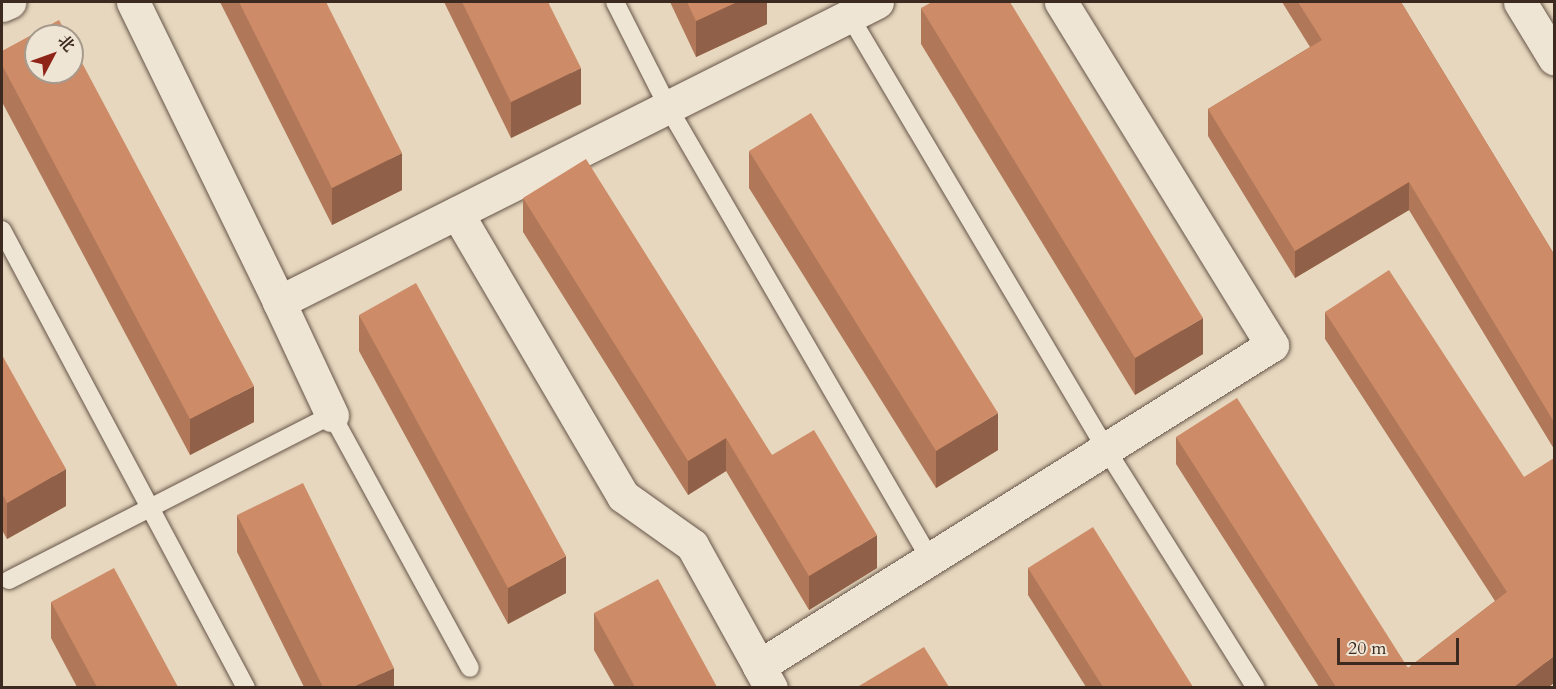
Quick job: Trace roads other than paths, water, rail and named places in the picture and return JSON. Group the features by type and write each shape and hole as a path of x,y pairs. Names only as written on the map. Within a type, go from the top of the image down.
{"street":[{"path":"2,5 9,2"},
{"path":"133,2 332,415"},
{"path":"457,213 622,496 692,545 765,677 930,559 1272,345 1061,2"},
{"path":"1520,2 1554,58"},
{"path":"279,302 863,8"}],"lane":[{"path":"615,2 668,107 930,559"},
{"path":"863,8 1106,449 1256,687"},
{"path":"2,230 246,687"},
{"path":"9,580 149,506 332,415 470,668"}]}
